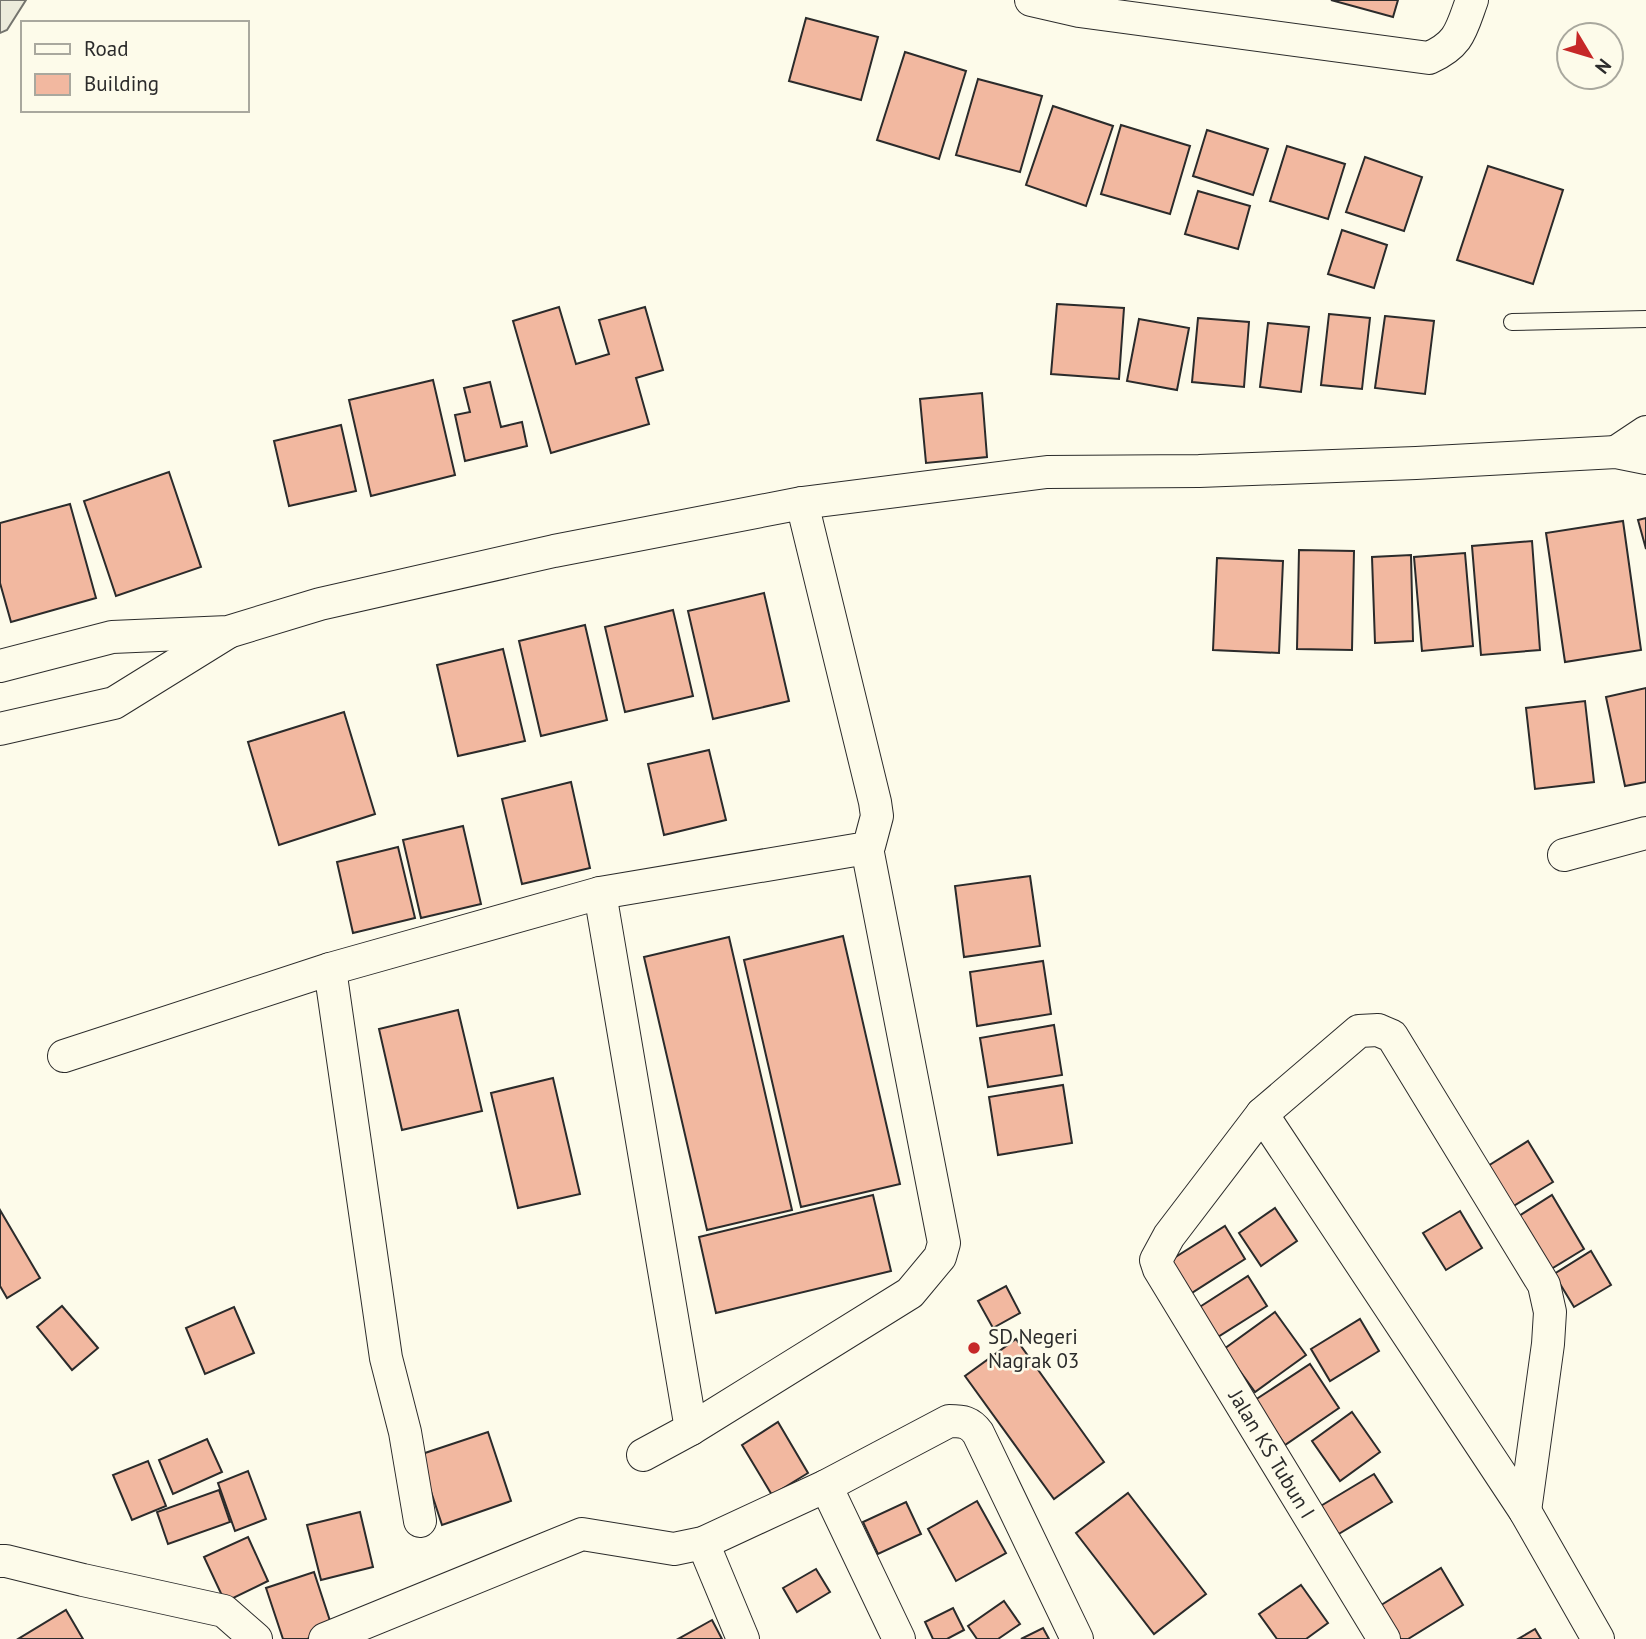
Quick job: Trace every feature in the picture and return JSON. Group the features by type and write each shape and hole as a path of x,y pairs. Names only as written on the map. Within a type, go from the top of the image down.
{"street":[{"path":"1031,0 1079,11 1429,58 1449,49 1463,26 1472,0"},
{"path":"0,666 112,637 228,632 320,604 554,551 802,503 1047,472 1334,466 1631,455 1646,432"},
{"path":"643,1455 691,1429 910,1293 940,1257 944,1243 867,848 874,834 877,816 875,802 802,503"},
{"path":"0,729 114,703 228,632"},
{"path":"1564,855 1646,833"},
{"path":"64,1056 330,969 600,893 867,848"},
{"path":"600,893 691,1429"},
{"path":"330,969 386,1358 405,1432 420,1521"},
{"path":"1525,1510 1548,1344 1550,1312 1544,1285 1392,1036 1378,1030 1359,1031 1262,1114 1525,1510 1598,1639"},
{"name":"Jalan KS Tubun I","path":"1262,1114 1169,1236 1158,1256 1159,1269 1384,1639"},
{"path":"325,1639 582,1534 674,1549 703,1543 826,1486 950,1421 967,1422 978,1433 1077,1639"},
{"path":"826,1486 899,1639"},
{"path":"703,1543 743,1639"},
{"path":"0,1561 6,1560 224,1611 256,1639"}],"lane":[{"path":"1512,322 1646,319"}],"shaded area":[{"path":"0,0 26,0 7,30 0,33"}],"building":[{"path":"1331,0 1398,0 1393,17"},
{"path":"806,18 878,37 861,100 789,81"},
{"path":"905,52 966,71 939,159 877,140"},
{"path":"978,79 1042,96 1020,172 956,155"},
{"path":"1053,106 1113,126 1086,206 1026,185"},
{"path":"1121,125 1190,146 1170,214 1101,194"},
{"path":"1207,130 1268,149 1253,195 1193,176"},
{"path":"1287,146 1345,164 1328,219 1270,201"},
{"path":"1365,157 1422,177 1404,231 1346,212"},
{"path":"1488,166 1563,190 1533,284 1457,260"},
{"path":"1198,191 1250,206 1238,249 1185,234"},
{"path":"1342,230 1387,245 1374,288 1328,274"},
{"path":"1057,304 1124,308 1119,379 1051,374"},
{"path":"559,307 576,364 609,354 599,320 645,307 663,370 636,378 649,424 551,453 513,321"},
{"path":"1329,314 1370,318 1362,389 1321,385"},
{"path":"1385,316 1434,321 1425,394 1375,388"},
{"path":"1198,318 1249,322 1244,387 1192,382"},
{"path":"1139,319 1189,328 1177,390 1127,381"},
{"path":"1268,323 1309,327 1301,392 1260,387"},
{"path":"433,380 455,475 371,496 349,400"},
{"path":"490,382 501,427 522,422 527,446 465,461 455,415 470,412 464,388"},
{"path":"982,393 987,457 926,463 920,399"},
{"path":"341,425 356,491 289,506 274,441"},
{"path":"169,472 201,567 116,596 84,501"},
{"path":"70,504 96,598 11,622 0,583 0,523"},
{"path":"1646,518 1646,549 1638,520"},
{"path":"1623,521 1641,650 1565,662 1546,533"},
{"path":"1532,541 1540,650 1481,655 1472,546"},
{"path":"1299,550 1354,551 1352,650 1297,649"},
{"path":"1465,553 1473,646 1422,651 1414,557"},
{"path":"1411,555 1413,641 1375,643 1372,557"},
{"path":"1217,558 1283,561 1279,653 1213,650"},
{"path":"764,593 789,701 713,719 688,611"},
{"path":"673,610 693,696 625,712 605,627"},
{"path":"585,625 607,720 541,736 519,641"},
{"path":"503,649 525,741 458,756 437,665"},
{"path":"1646,688 1646,782 1625,786 1606,697"},
{"path":"1585,701 1594,782 1535,789 1526,708"},
{"path":"344,712 375,814 279,845 248,742"},
{"path":"709,750 726,820 664,835 648,764"},
{"path":"571,782 590,868 522,884 502,799"},
{"path":"463,826 481,904 421,918 403,840"},
{"path":"398,847 415,918 353,933 337,862"},
{"path":"1030,876 1040,946 964,957 955,886"},
{"path":"843,936 900,1184 801,1207 744,960"},
{"path":"729,937 792,1210 707,1230 644,957"},
{"path":"1043,961 1051,1014 977,1026 970,972"},
{"path":"458,1010 482,1111 402,1130 379,1029"},
{"path":"1054,1025 1062,1075 988,1087 980,1038"},
{"path":"553,1078 580,1194 518,1208 491,1093"},
{"path":"1063,1085 1072,1143 998,1155 989,1097"},
{"path":"1528,1141 1553,1182 1507,1210 1483,1169"},
{"path":"873,1195 891,1271 716,1313 699,1237"},
{"path":"1552,1195 1584,1249 1543,1274 1511,1221"},
{"path":"1275,1208 1297,1241 1261,1266 1239,1233"},
{"path":"0,1210 40,1278 7,1298 0,1286"},
{"path":"1460,1211 1482,1248 1446,1270 1423,1233"},
{"path":"1225,1226 1245,1259 1187,1296 1166,1263"},
{"path":"1591,1251 1611,1285 1574,1307 1554,1274"},
{"path":"1248,1276 1267,1306 1213,1340 1195,1310"},
{"path":"1006,1286 1020,1313 993,1328 978,1301"},
{"path":"62,1306 98,1348 72,1370 37,1327"},
{"path":"234,1307 254,1353 205,1374 186,1328"},
{"path":"1275,1312 1306,1355 1255,1392 1224,1349"},
{"path":"1360,1319 1379,1351 1330,1381 1311,1349"},
{"path":"1016,1339 1104,1462 1054,1499 965,1376"},
{"path":"1310,1364 1339,1408 1285,1445 1255,1400"},
{"path":"1352,1412 1380,1452 1340,1481 1312,1441"},
{"path":"778,1422 808,1473 772,1495 742,1445"},
{"path":"488,1432 511,1501 442,1525 419,1455"},
{"path":"207,1439 222,1472 173,1494 159,1460"},
{"path":"148,1461 166,1506 132,1520 113,1475"},
{"path":"248,1471 266,1519 235,1531 218,1483"},
{"path":"1374,1474 1392,1502 1332,1538 1314,1510"},
{"path":"219,1490 230,1522 168,1544 157,1512"},
{"path":"1128,1493 1206,1594 1154,1634 1076,1533"},
{"path":"977,1501 1006,1553 956,1581 928,1529"},
{"path":"906,1502 921,1534 878,1554 863,1522"},
{"path":"360,1512 373,1567 321,1580 307,1525"},
{"path":"248,1537 268,1581 225,1602 204,1557"},
{"path":"1441,1568 1463,1605 1408,1639 1397,1639 1378,1607"},
{"path":"816,1569 830,1592 797,1612 783,1588"},
{"path":"314,1572 333,1630 307,1639 283,1639 266,1588"},
{"path":"1301,1585 1328,1623 1306,1639 1277,1639 1259,1614"},
{"path":"1004,1601 1020,1624 998,1639 977,1639 968,1626"},
{"path":"953,1608 964,1630 947,1639 933,1639 925,1622"},
{"path":"66,1610 83,1639 18,1639"},
{"path":"712,1620 722,1639 678,1639"},
{"path":"1043,1628 1049,1639 1021,1639"},
{"path":"1535,1629 1541,1639 1518,1639"}],"place":[{"name":"SD Negeri Nagrak 03","path":"974,1348"}]}
